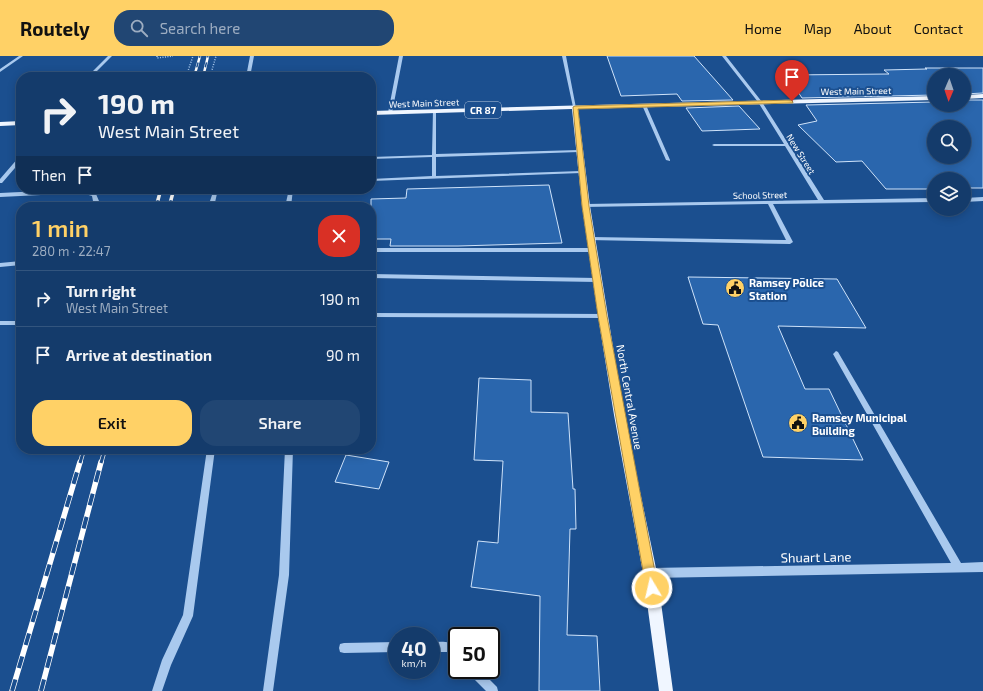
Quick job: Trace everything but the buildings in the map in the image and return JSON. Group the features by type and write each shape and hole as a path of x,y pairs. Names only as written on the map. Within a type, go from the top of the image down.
{"main road":[{"path":"971,97 983,96"},
{"name":"West Main Street","path":"376,113 927,98"},
{"name":"North Central Avenue","path":"575,107 581,172 597,280 619,415 650,573 666,691"},
{"path":"0,124 16,123"}],"street":[{"path":"0,71 21,56"},
{"path":"94,72 110,56"},
{"path":"249,72 252,56"},
{"path":"390,113 401,56"},
{"path":"564,56 575,107"},
{"name":"New Street","path":"724,56 760,102 822,202"},
{"path":"644,105 668,160"},
{"path":"434,111 434,178"},
{"path":"714,145 787,145"},
{"path":"376,158 579,151"},
{"path":"0,182 16,164"},
{"path":"376,180 581,172"},
{"path":"0,195 20,194"},
{"path":"91,194 94,195 95,202"},
{"path":"971,200 983,199"},
{"name":"School Street","path":"586,206 927,200"},
{"path":"376,250 790,242 770,203"},
{"path":"0,265 16,263"},
{"path":"376,276 597,280"},
{"path":"376,315 603,316"},
{"path":"0,323 16,323"},
{"path":"836,354 958,567"},
{"path":"157,691 166,664 188,616 210,454"},
{"path":"268,691 284,576 289,454"},
{"name":"Shuart Lane","path":"650,573 983,567"},
{"path":"344,648 388,647"},
{"path":"482,679 493,691"}],"path":[{"path":"157,56 156,58 173,56"},
{"path":"188,72 193,56"},
{"path":"211,72 216,56"}],"railway":[{"path":"195,72 200,56"},
{"path":"204,72 208,56"},
{"path":"157,202 160,194"},
{"path":"170,202 173,194"},
{"path":"80,463 83,454"},
{"path":"101,463 104,454"},
{"path":"12,691 80,462"},
{"path":"41,691 101,462"}],"place":[{"name":"Ramsey Police Station","path":"735,288"},
{"name":"Ramsey Municipal Building","path":"798,423"}],"route":[{"path":"652,588 619,415 603,316 581,172 575,107 792,101"}]}
